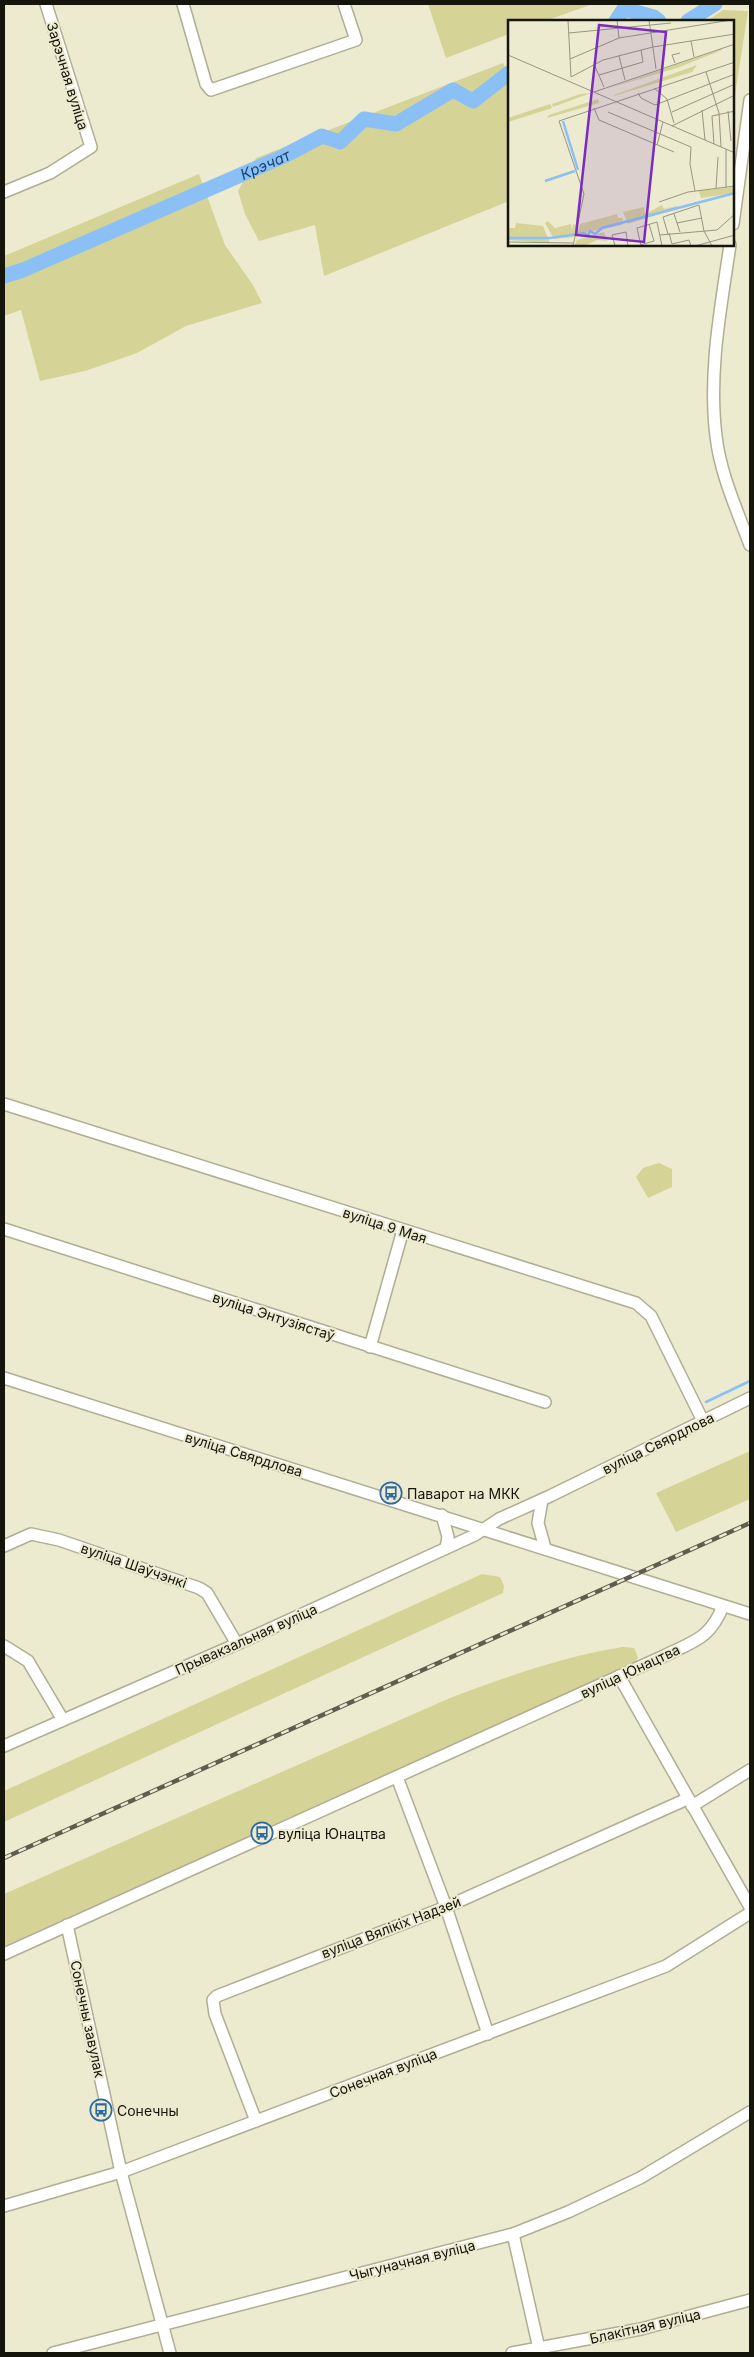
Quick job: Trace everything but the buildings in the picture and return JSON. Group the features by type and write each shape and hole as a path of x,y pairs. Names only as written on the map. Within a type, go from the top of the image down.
{"street":[{"name":"Зарэчная вуліца","path":"4,192 50,173 91,147 46,4"},
{"path":"183,4 206,84 211,90 356,40 344,4"},
{"path":"734,217 750,100"},
{"path":"730,246 719,319 714,374 716,436 728,485 750,545"},
{"name":"вуліца 9 Мая","path":"4,1104 636,1303 652,1316 703,1421"},
{"name":"вуліца Энтузіястаў","path":"4,1229 545,1402"},
{"path":"370,1347 403,1230"},
{"name":"вуліца Свярдлова","path":"4,1378 750,1614"},
{"name":"вуліца Свярдлова","path":"486,1529 499,1519 542,1500 750,1398"},
{"path":"542,1500 538,1522 545,1548"},
{"path":"442,1515 448,1537 446,1548"},
{"name":"Прывакзальная вуліца","path":"4,1746 237,1644 486,1529"},
{"name":"вуліца Шаўчэнкі","path":"4,1546 31,1534 59,1540 199,1588 207,1593 237,1644"},
{"name":"вуліца Юнацтва","path":"4,1954 619,1676 705,1635 714,1625 723,1606"},
{"path":"4,1646 28,1661 63,1720"},
{"path":"619,1676 750,1907"},
{"name":"вуліца Вялікіх Надзей","path":"256,2121 215,2014 213,2000 217,1996 446,1907 690,1803 750,1770"},
{"path":"397,1777 446,1907 488,2034"},
{"name":"Сонечная вуліца","path":"4,2206 121,2172 666,1966 750,1913"},
{"name":"Сонечны завулак","path":"67,1925 121,2172 170,2353"},
{"name":"Чыгуначная вуліца","path":"53,2353 513,2234 568,2212 640,2178 750,2112"},
{"path":"513,2234 539,2351"},
{"name":"Блакітная вуліца","path":"512,2353 539,2351 641,2329 750,2300"}],"shaded area":[{"path":"428,4 593,4 548,20 508,20 508,34 446,58"},
{"path":"723,10 748,11 734,102 734,20 708,20"},
{"path":"503,63 508,71 508,201 324,276 315,225 259,241 245,214 238,191 256,158"},
{"path":"199,174 225,245 253,285 262,303 186,326 137,353 85,371 40,381 21,310 4,316 4,256"},
{"path":"659,1163 672,1169 672,1187 648,1198 636,1177 643,1168"},
{"path":"750,1451 750,1499 676,1532 656,1493"},
{"path":"482,1574 500,1577 504,1586 503,1593 4,1822 4,1791"},
{"path":"623,1647 634,1648 638,1657 635,1664 4,1946 4,1894 450,1698 557,1662"}],"waterway":[{"name":"Крэчат","path":"690,20 715,4"},
{"name":"Крэчат","path":"617,20 624,9 654,17 658,20"},
{"name":"Крэчат","path":"4,276 23,270 284,156 322,136 340,142 364,119 396,124 453,90 473,101 508,74"},
{"path":"706,1402 750,1381"}],"railway":[{"path":"4,1858 750,1523"}],"place":[{"name":"Паварот на МКК","path":"391,1493"},
{"name":"вуліца Юнацтва","path":"262,1833"},
{"name":"Сонечны","path":"101,2110"}]}
